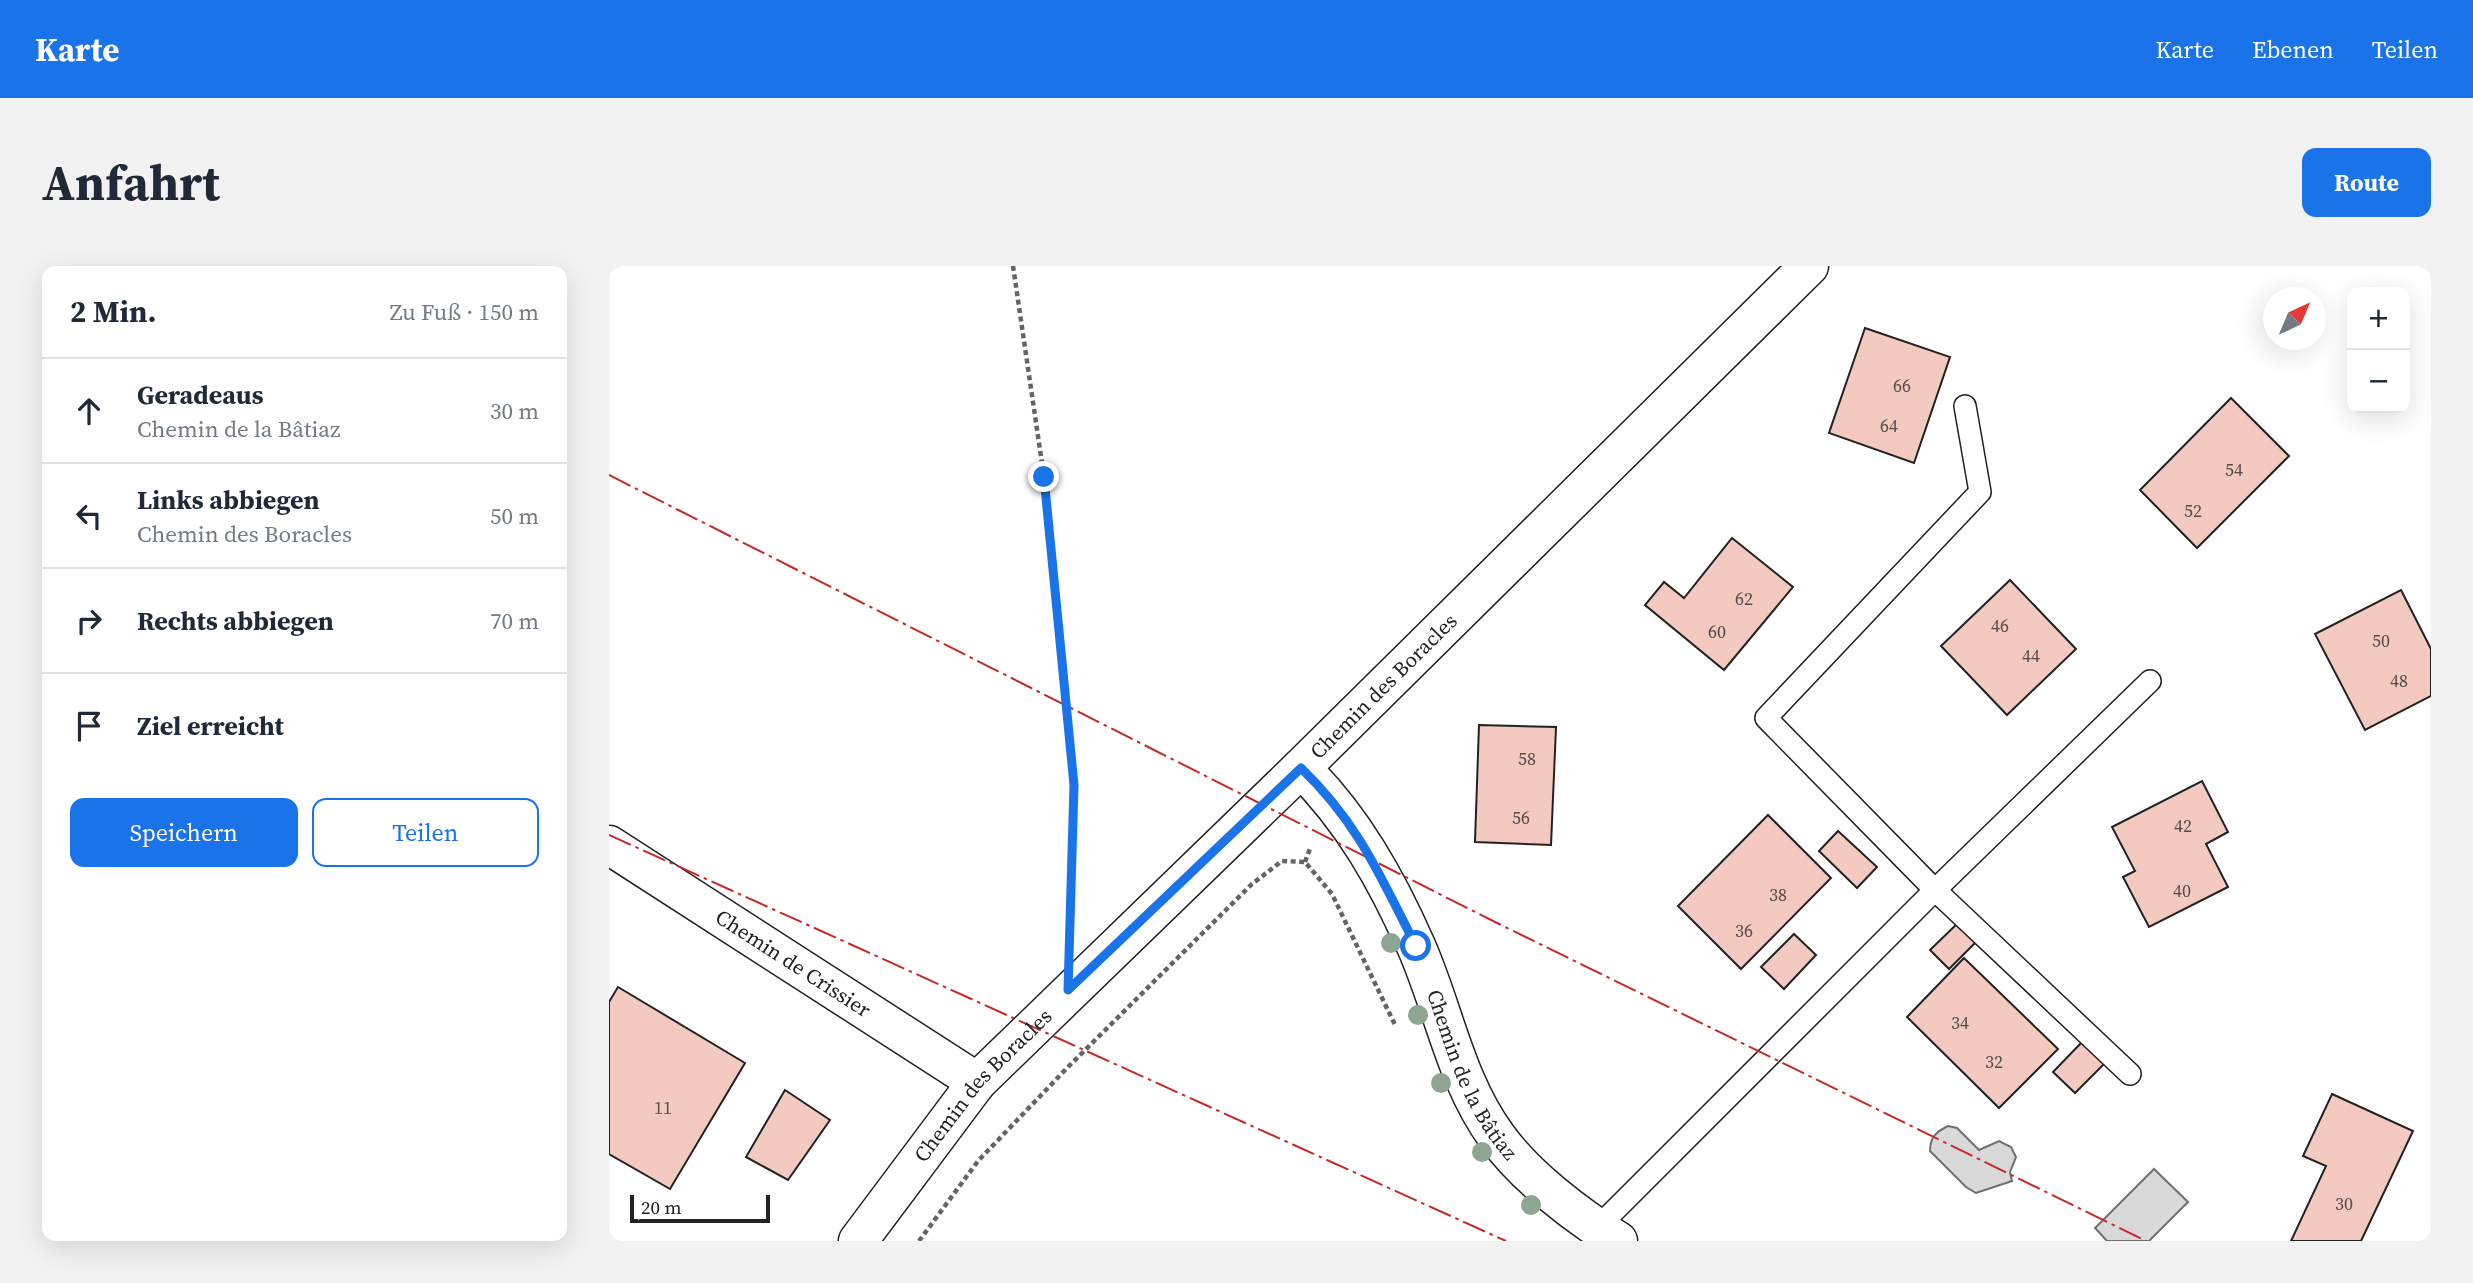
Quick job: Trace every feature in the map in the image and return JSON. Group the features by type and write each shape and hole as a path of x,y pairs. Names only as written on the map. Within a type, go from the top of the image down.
{"street":[{"name":"Chemin des Boracles","path":"858,1241 977,1082 1068,990 1301,768 1809,266"},
{"name":"Chemin de la Bâtiaz","path":"1301,768 1332,799 1360,836 1416,946 1467,1087 1497,1138 1541,1182 1607,1234"},
{"name":"Chemin de Crissier","path":"609,845 977,1082"}],"lane":[{"path":"1965,405 1980,492 1766,718 1935,890 2130,1074"},
{"path":"1607,1234 1935,890 2150,681"}],"path":[{"path":"1013,266 1044,477 1074,785 1068,990"},
{"path":"919,1241 978,1161 1068,1067 1252,884 1282,861 1305,862 1312,845"}],"shaded area":[{"path":"1948,1126 1957,1128 1979,1150 1999,1141 2011,1147 2016,1157 2010,1172 2012,1181 1976,1193 1966,1187 1930,1151 1935,1136"},
{"path":"2154,1169 2188,1202 2149,1241 2107,1241 2095,1228"}],"building":[{"path":"1865,328 1950,357 1914,463 1829,433"},
{"path":"2231,398 2289,456 2197,548 2140,490"},
{"path":"1732,538 1793,587 1724,670 1645,605 1664,582 1684,598"},
{"path":"2010,580 2076,649 2007,715 1941,646"},
{"path":"2401,590 2431,649 2431,696 2365,730 2315,634"},
{"path":"1479,725 1556,727 1551,845 1475,842"},
{"path":"2202,781 2228,832 2206,844 2228,887 2149,927 2123,877 2135,871 2112,827"},
{"path":"1768,815 1831,878 1741,969 1678,906"},
{"path":"1838,831 1877,867 1857,888 1819,851"},
{"path":"1962,919 1980,938 1949,969 1930,950"},
{"path":"1794,934 1816,955 1784,989 1761,967"},
{"path":"1964,958 2058,1049 1999,1108 1907,1017"},
{"path":"618,987 745,1063 670,1189 609,1154 609,1002"},
{"path":"2083,1041 2105,1063 2075,1093 2053,1072"},
{"path":"785,1090 830,1120 788,1180 746,1157"},
{"path":"2332,1094 2413,1131 2361,1241 2291,1241 2326,1166 2303,1156"}],"power":[{"path":"609,475 1497,923 2146,1241"},
{"path":"609,835 1506,1241"}],"route":[{"path":"1044,477 1074,785 1068,990 1301,768 1332,799 1360,836 1416,946"}]}
